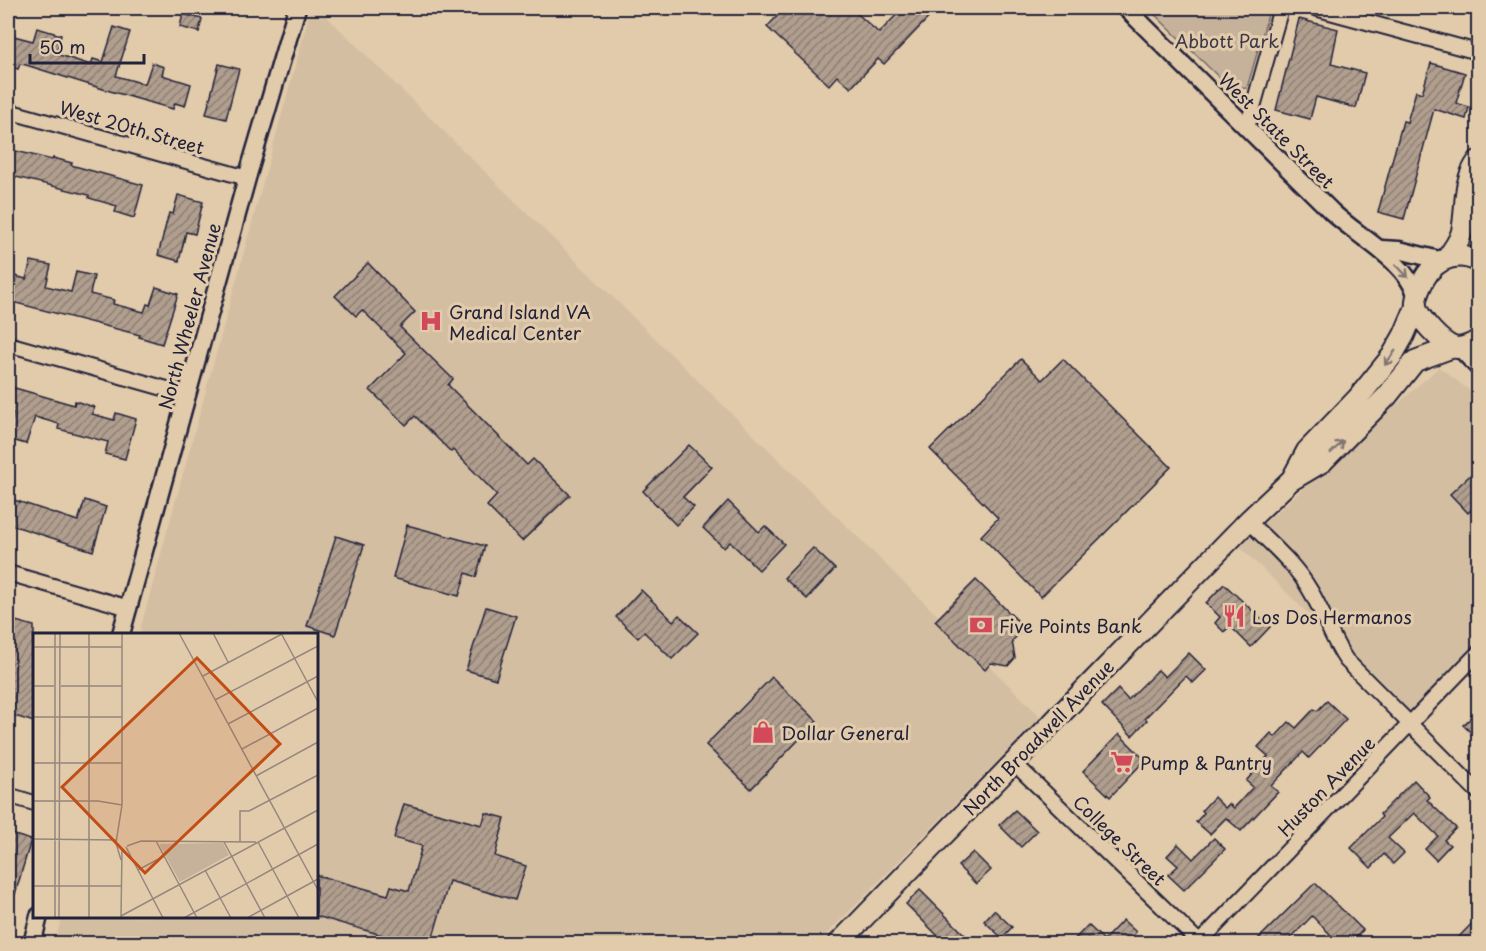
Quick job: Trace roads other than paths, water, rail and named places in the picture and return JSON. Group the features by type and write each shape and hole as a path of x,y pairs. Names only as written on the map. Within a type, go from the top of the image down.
{"main road":[{"name":"North Broadwell Avenue","path":"1290,481 1307,451 1358,398 1392,357 1422,283 1444,259 1462,233 1466,189 1471,171 1479,160"},
{"path":"1444,259 1463,256 1479,261"},
{"path":"1416,302 1432,330 1444,342 1457,348"},
{"name":"North Broadwell Avenue","path":"838,944 1248,521 1290,481 1322,462 1339,446 1387,396 1415,361 1479,340"}],"street":[{"name":"North Wheeler Avenue","path":"121,633 247,178 297,8"},
{"name":"West State Street","path":"1126,8 1352,230 1381,249 1405,273 1412,282 1416,302"},
{"path":"1247,128 1281,8"},
{"path":"1315,8 1479,52"},
{"name":"West 20th Street","path":"8,111 247,178"},
{"name":"West State Street","path":"1381,249 1399,250 1444,259"},
{"path":"8,344 188,395"},
{"path":"1457,348 1479,367"},
{"path":"1248,521 1284,557 1310,589 1336,645 1346,660 1479,792"},
{"path":"8,573 129,608"},
{"name":"Huston Avenue","path":"1199,943 1479,653"},
{"name":"College Street","path":"1014,763 1199,943"},
{"path":"8,795 33,803"},
{"path":"32,944 38,918"}],"place":[{"name":"Grand Island VA Medical Center","path":"431,321"},
{"name":"Los Dos Hermanos","path":"1234,616"},
{"name":"Five Points Bank","path":"981,625"},
{"name":"Dollar General","path":"763,732"},
{"name":"Pump & Pantry","path":"1122,762"}],"park label":[{"name":"Abbott Park","path":"1227,40"}]}
